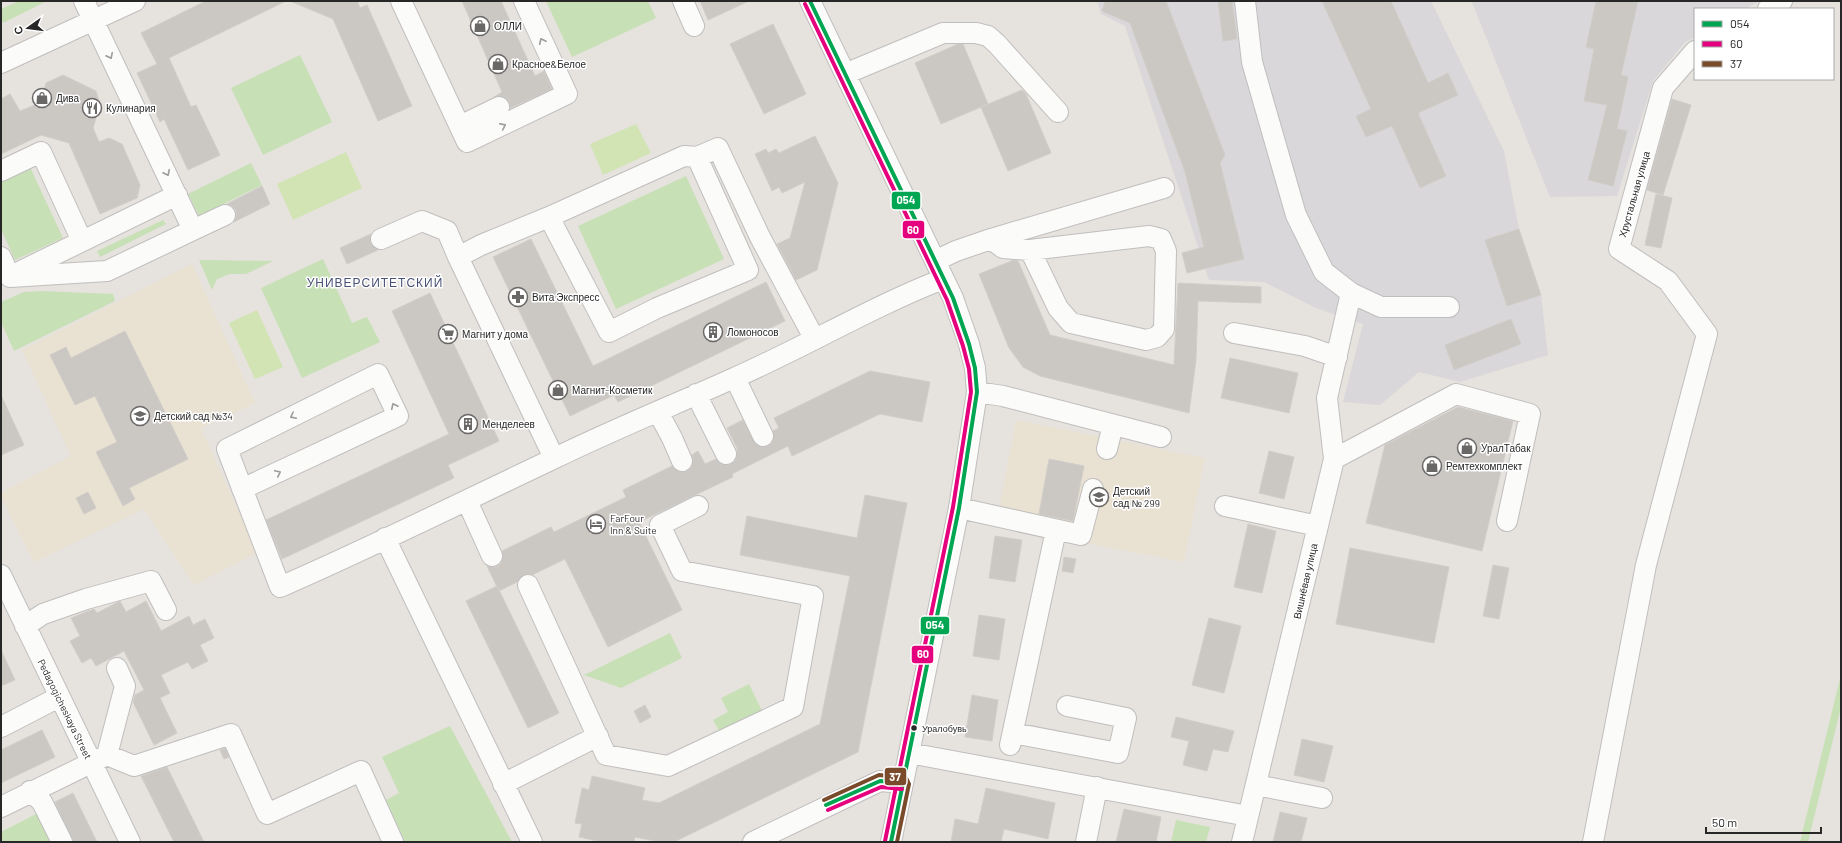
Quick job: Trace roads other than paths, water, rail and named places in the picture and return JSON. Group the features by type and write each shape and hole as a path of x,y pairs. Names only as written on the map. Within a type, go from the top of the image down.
{"street":[{"path":"84,1 193,230"},
{"path":"1,63 135,1"},
{"path":"401,1 464,134"},
{"path":"464,134 567,94 524,1"},
{"path":"683,1 694,26"},
{"path":"810,1 953,298 969,344 975,368 977,392 959,508 891,842"},
{"path":"1245,1 1252,62 1296,215 1324,272 1351,293 1381,307 1449,307"},
{"path":"1770,8 1782,1"},
{"path":"845,74 942,33 976,33 988,36 997,44 1058,112"},
{"name":"Хрустальная улица","path":"1593,842 1646,565 1707,334 1668,281 1619,249 1664,88 1694,52"},
{"path":"464,134 499,107"},
{"path":"458,257 480,245 549,217 684,156 697,157 718,148 760,237 814,338"},
{"path":"1,171 41,152 82,241"},
{"path":"549,217 609,332 657,308 748,270 697,157"},
{"path":"935,261 956,250 990,239 1164,188"},
{"path":"5,279 177,195"},
{"path":"5,279 107,271 225,215"},
{"path":"381,238 422,221 447,231 554,458"},
{"path":"990,239 1003,248 1030,250 1149,236 1161,239 1166,251 1164,329 1157,337 1146,340 1071,323 1058,308 1030,250"},
{"path":"1,257 5,279"},
{"path":"242,489 398,416 378,374 227,449 242,489 280,587 365,550 385,538 467,501 554,458 735,378 814,338 921,288 944,279"},
{"name":"Вишнёвая улица","path":"1242,842 1334,459 1328,398 1351,293"},
{"path":"1234,333 1305,346 1337,356"},
{"path":"735,378 763,436"},
{"path":"977,392 1002,396 1161,437"},
{"path":"696,394 726,454"},
{"path":"1334,459 1456,394 1530,414 1507,521"},
{"path":"658,412 682,461"},
{"path":"1107,449 1113,425"},
{"path":"959,508 1081,535 1093,489"},
{"path":"467,501 492,556"},
{"path":"528,585 606,755 668,766 793,707 813,596 682,571 660,525 698,506"},
{"path":"1224,506 1318,526"},
{"path":"1056,530 1012,739 1118,753 1126,718 1067,706"},
{"path":"385,538 532,842"},
{"name":"Pedagogicheskaya Street","path":"1,575 59,697 100,759 130,842"},
{"path":"25,626 43,614 79,601 151,581 166,610"},
{"path":"100,759 125,686 117,668"},
{"path":"1,727 59,697"},
{"path":"1,807 30,791 71,774 100,759 134,766 231,734 267,814 361,771 393,842"},
{"path":"503,784 598,736"},
{"path":"909,753 1248,816"},
{"path":"753,842 779,836 880,781 903,783"},
{"path":"1256,785 1322,798"},
{"path":"1086,842 1097,787"},
{"path":"30,791 42,802 62,842"}],"place":[{"name":"ОЛЛИ","path":"480,26"},
{"name":"Красное&Белое","path":"498,64"},
{"name":"Дива","path":"42,98"},
{"name":"Кулинария","path":"92,108"},
{"name":"Вита Экспресс","path":"518,297"},
{"name":"Ломоносов","path":"713,332"},
{"name":"Магнит у дома","path":"448,334"},
{"name":"Магнит-Косметик","path":"558,390"},
{"name":"Детский сад №34","path":"140,416"},
{"name":"Менделеев","path":"468,424"},
{"name":"УралТабак","path":"1467,448"},
{"name":"Ремтехкомплект","path":"1432,466"},
{"name":"Детский сад № 299","path":"1099,497"},
{"name":"FarFour Inn & Suite","path":"596,524"},
{"name":"Уралобувь","path":"914,728"}],"district":[{"name":"УНИВЕРСИТЕТСКИЙ","path":"375,282"}]}
